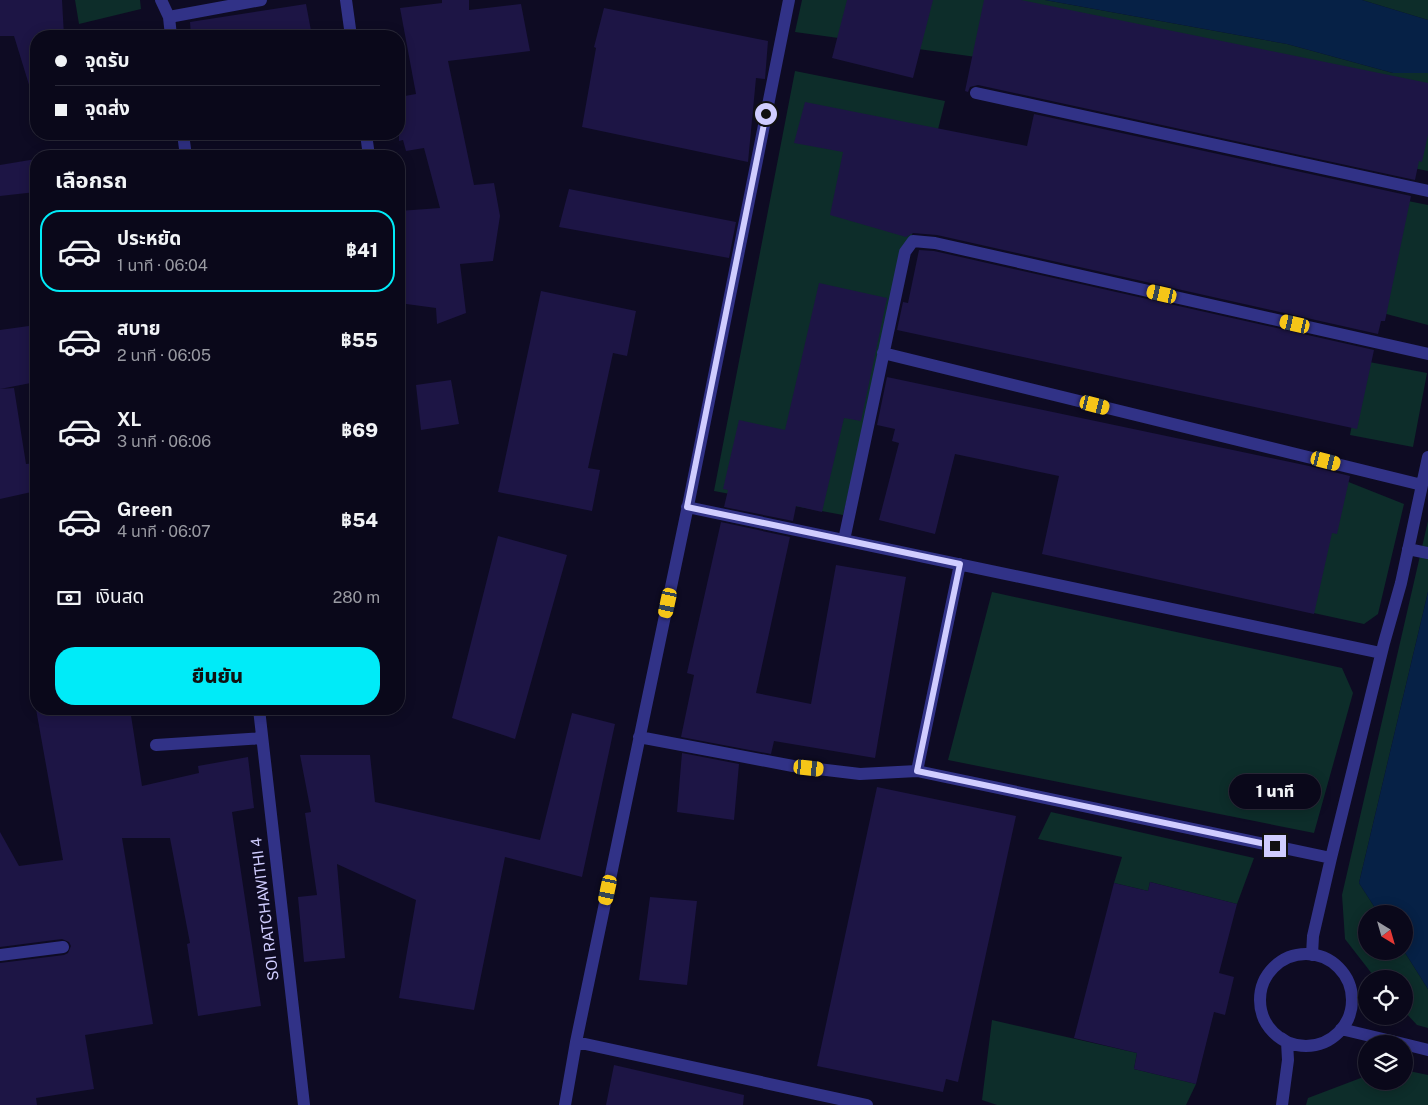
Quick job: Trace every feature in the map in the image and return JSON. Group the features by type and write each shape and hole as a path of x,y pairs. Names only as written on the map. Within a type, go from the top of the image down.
{"street":[{"path":"162,0 169,18 170,30"},
{"path":"169,18 261,0"},
{"path":"346,0 350,30"},
{"path":"565,1105 576,1042 640,737 789,0"},
{"path":"976,93 1428,191"},
{"path":"844,540 905,252 913,241 935,243 1428,354"},
{"path":"883,353 1422,484"},
{"path":"1312,954 1313,936 1331,858 1381,653 1401,583 1428,457"},
{"path":"687,507 1381,653"},
{"path":"1408,548 1428,553"},
{"path":"917,771 960,564"},
{"name":"SOI RATCHAWITHI 4","path":"260,715 304,1105"},
{"path":"640,737 793,766 860,774 917,771 1331,858"},
{"path":"156,745 262,738"},
{"path":"0,955 63,947"},
{"path":"1312,954 1325,958 1337,966 1346,977 1351,990 1352,1003 1349,1017 1341,1029 1330,1039 1316,1045 1301,1046 1287,1042 1275,1034 1266,1022 1261,1009 1260,994 1264,981 1272,969 1284,960 1298,955 1312,954"},
{"path":"1341,1029 1366,1035"},
{"path":"576,1042 867,1105"},
{"path":"1282,1105 1288,1060 1287,1042"},
{"path":"1413,1046 1428,1050"}],"green space":[{"path":"75,0 140,0 141,9 79,24"},
{"path":"802,0 1045,0 1287,44 1393,73 1428,73 1428,171 1408,167 1352,109 795,32"},
{"path":"1362,0 1428,0 1428,20"},
{"path":"795,71 945,101 843,515 714,491"},
{"path":"1403,200 1428,205 1428,325 1375,311"},
{"path":"1364,361 1427,373 1413,447 1350,435"},
{"path":"1341,479 1404,504 1378,614 1364,624 1300,610"},
{"path":"1428,521 1428,592 1359,883 1373,905 1358,905 1358,956 1345,939 1342,895"},
{"path":"992,592 1342,668 1353,693 1314,833 948,760"},
{"path":"1051,812 1254,858 1237,904 1150,882 1148,891 1114,883 1122,857 1038,839"},
{"path":"1361,960 1410,960 1428,989 1428,1028 1417,1025 1413,1021 1413,970 1369,970"},
{"path":"992,1020 1137,1053 1134,1069 1196,1084 1186,1105 997,1105 982,1100"},
{"path":"1413,1072 1428,1075 1428,1105 1306,1105 1308,1098 1358,1079 1358,1090 1413,1090"}],"water":[{"path":"1045,0 1362,0 1428,20 1428,73 1393,73 1287,44"},
{"path":"1428,592 1428,989 1410,960 1413,960 1413,905 1373,905 1359,883"}],"building":[{"path":"0,0 62,0 64,30 30,30 30,88 14,36 0,36"},
{"path":"442,0 469,0 469,10 521,4 530,51 448,61 474,185 494,183 500,216 493,261 460,264 466,313 437,324 436,308 405,304 405,211 440,208 424,148 406,151 403,140 405,140 405,96 416,94 400,8 442,3"},
{"path":"847,0 933,0 913,78 832,58"},
{"path":"984,0 1021,0 1428,83 1428,135 1422,162 1419,161 1415,180 978,85 970,87 968,92 965,91"},
{"path":"306,4 311,30 191,30 190,22"},
{"path":"604,8 768,41 765,79 756,78 748,162 582,127 596,48 594,47"},
{"path":"805,102 1027,146 1034,114 1411,196 1385,321 1381,321 1378,334 937,235 913,233 906,237 830,215 843,152 794,143"},
{"path":"30,160 30,193 0,196 0,165"},
{"path":"569,189 736,222 729,258 559,227"},
{"path":"919,250 934,251 1374,350 1357,429 897,330 903,302 908,303"},
{"path":"819,283 887,298 861,421 844,418 822,512 796,506 793,521 724,507 728,490 723,489 739,420 785,430"},
{"path":"541,291 636,311 627,356 613,353 588,468 600,470 592,511 498,492"},
{"path":"30,326 30,383 0,389 0,330"},
{"path":"887,377 1350,476 1337,534 1332,533 1314,614 1042,554 1059,476 955,454 935,534 879,520 899,443 892,441 895,429 877,425"},
{"path":"451,380 459,424 421,430 416,385"},
{"path":"14,388 26,464 30,464 30,492 0,499 0,389"},
{"path":"721,522 790,537 756,693 811,704 836,565 906,577 875,758 774,741 771,754 681,737 694,675 687,673"},
{"path":"498,536 567,555 515,739 452,718"},
{"path":"572,713 615,724 582,877 505,857 474,1010 399,998 416,900 337,864 345,958 304,962 298,897 317,895 305,813 311,812 300,755 370,755 375,802 540,840"},
{"path":"37,715 131,715 142,786 199,773 198,766 248,757 254,808 232,812 261,1006 198,1016 187,944 190,943 170,838 122,838 153,1024 85,1035 94,1089 36,1098 37,1105 0,1105 0,963 64,955 68,953 71,946 69,942 62,939 0,947 0,832 19,866 63,860"},
{"path":"682,753 739,764 734,820 677,812"},
{"path":"877,787 1016,816 958,1082 946,1079 943,1092 817,1066"},
{"path":"1150,882 1237,904 1219,973 1234,977 1225,1015 1214,1012 1196,1084 1134,1069 1137,1053 1074,1038 1114,883 1148,891"},
{"path":"650,897 697,901 687,985 639,980"},
{"path":"614,1065 744,1095 743,1105 606,1105"}],"route":[{"path":"766,114 687,507 960,564 917,771 1275,846"}]}
